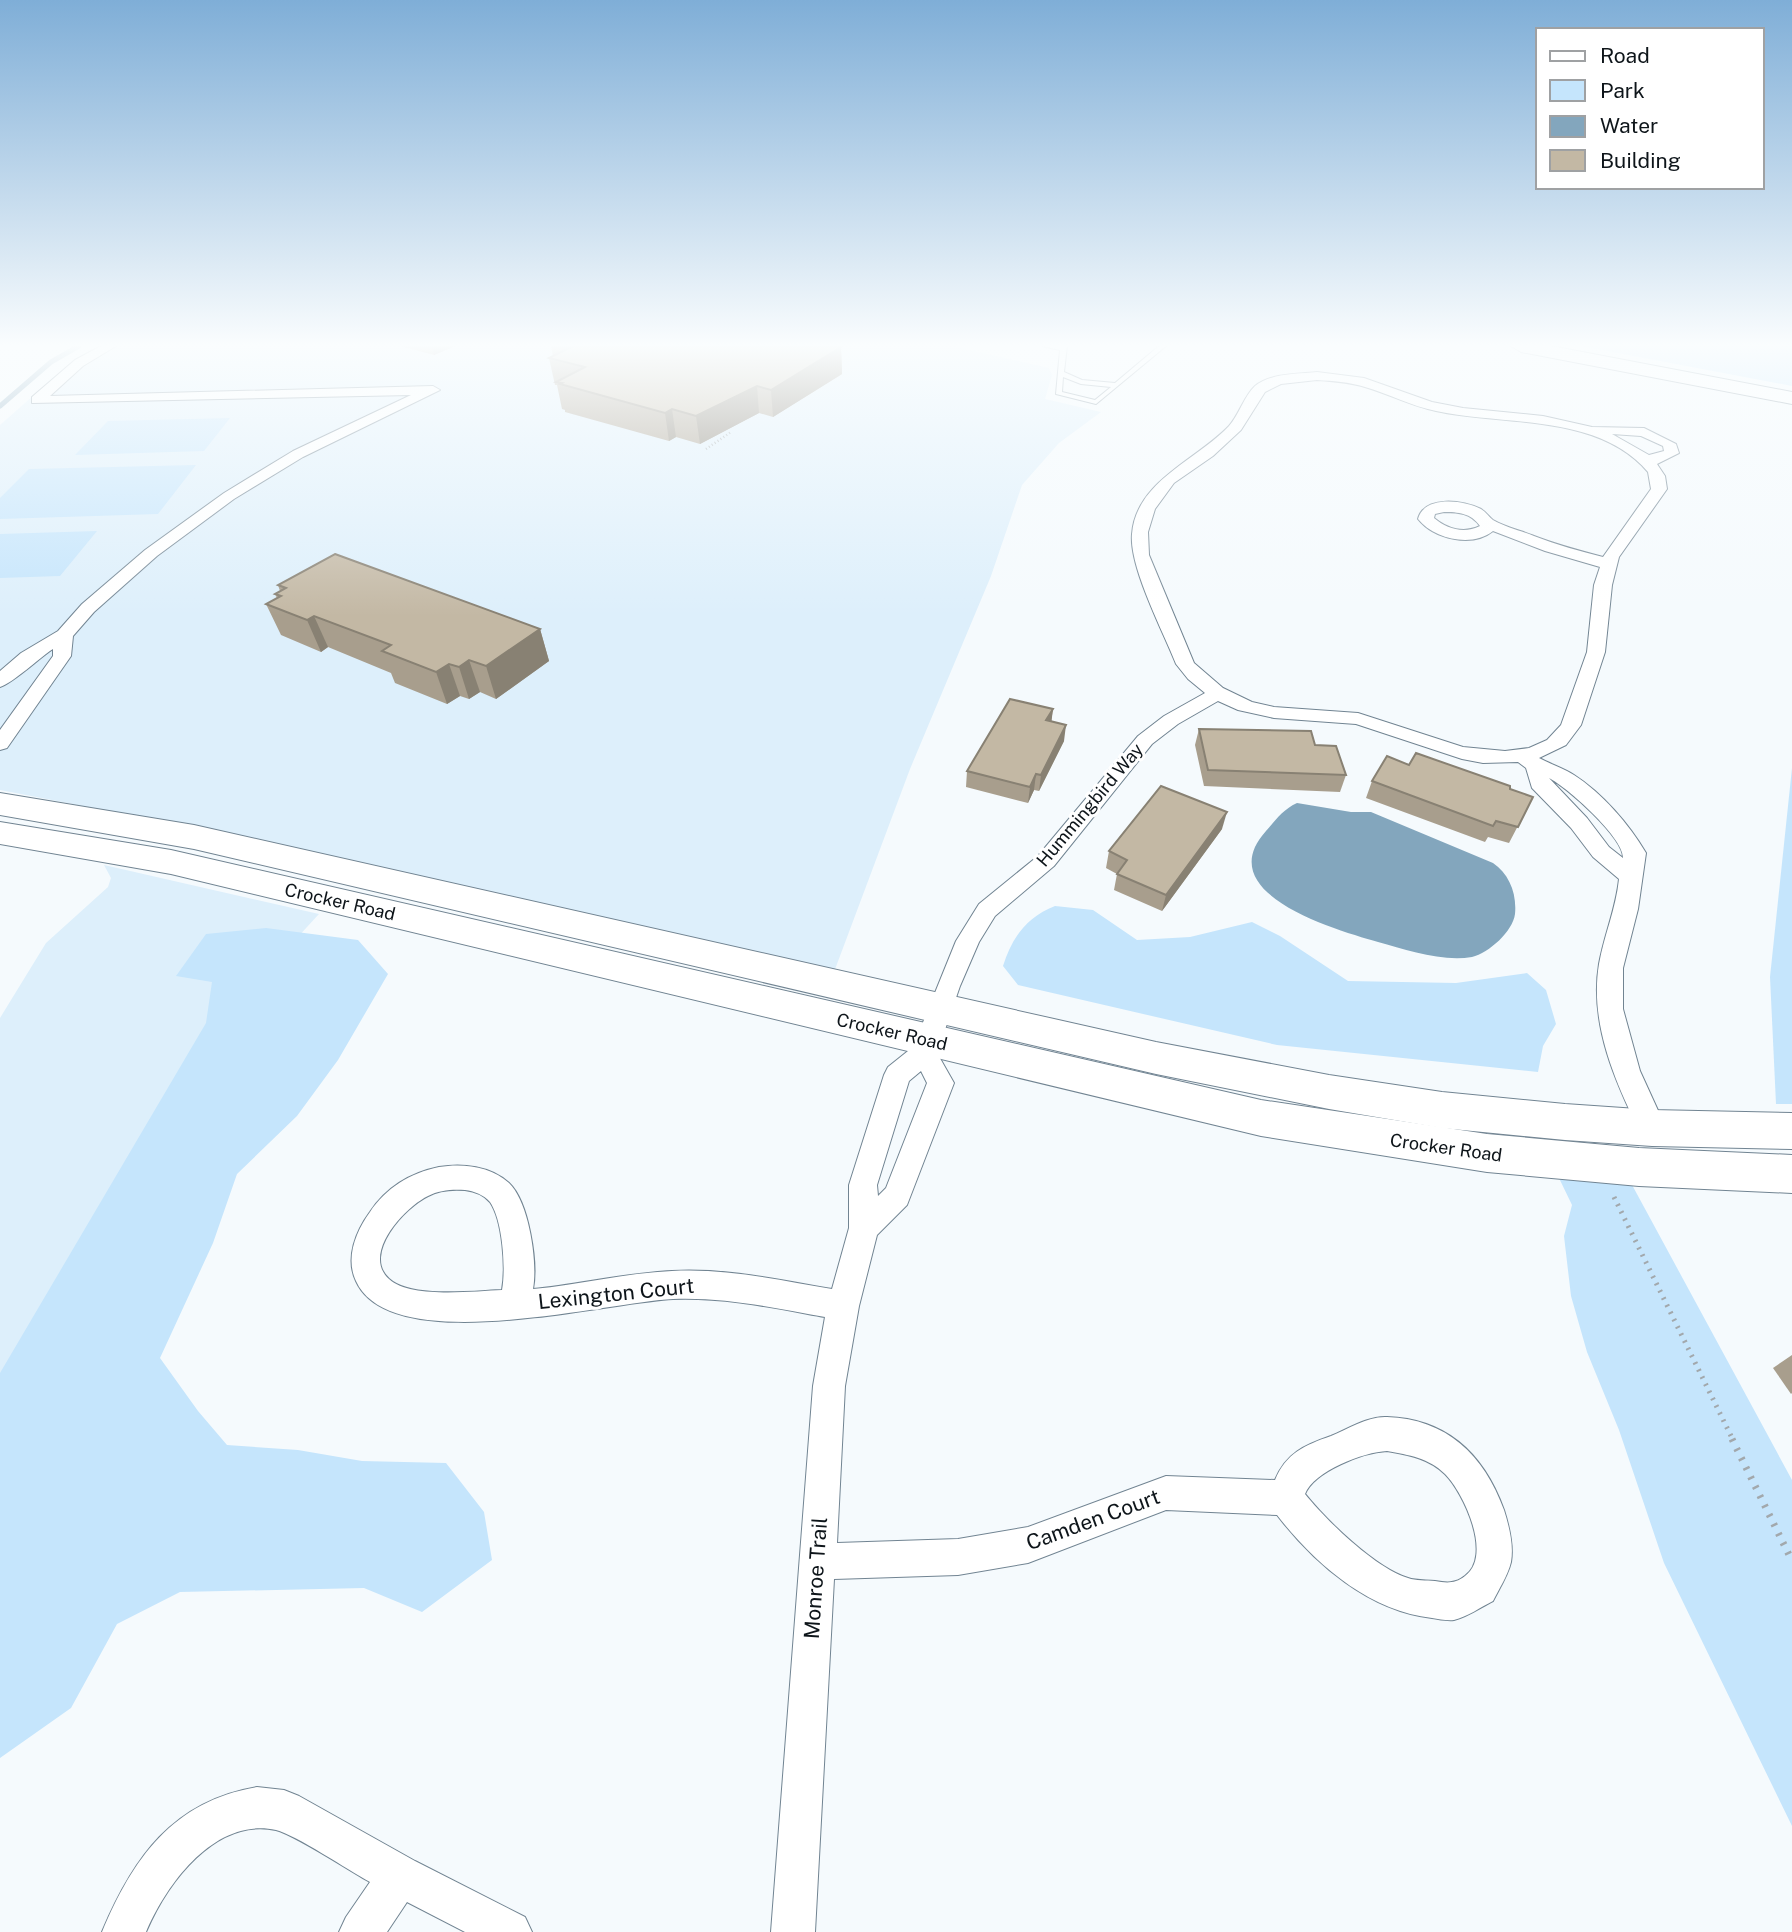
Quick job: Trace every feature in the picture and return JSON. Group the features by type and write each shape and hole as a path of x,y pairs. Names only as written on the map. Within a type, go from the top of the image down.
{"main road":[{"name":"Crocker Road","path":"0,804 194,837 931,1034 1254,1117 1353,1135 1568,1163 1792,1174"},
{"name":"Crocker Road","path":"0,833 171,862 931,1034 1211,1070 1442,1110 1652,1128 1792,1131"}],"street":[{"path":"0,681 28,657 64,635 88,608 140,562 243,486 334,436"},
{"path":"1227,436 1215,448 1169,480 1156,494 1144,516 1140,532 1142,555 1182,657 1197,680 1219,693 1262,711 1354,718 1431,746 1462,754 1529,761 1552,746 1571,724 1596,652 1603,585 1609,564 1615,548 1659,489 1659,478 1647,460 1603,436"},
{"path":"1647,460 1672,453 1669,444 1656,436"},
{"path":"1487,523 1551,548 1609,564"},
{"path":"0,744 62,656 64,635"},
{"name":"Hummingbird Way","path":"931,1034 968,941 987,910 1046,861 1145,740 1171,720 1219,693"},
{"path":"1529,761 1539,783 1587,833 1601,852 1629,876 1629,897 1614,952 1610,991 1620,1052 1652,1128"},
{"path":"863,1228 897,1196 942,1083 931,1034"},
{"name":"Monroe Trail","path":"793,1932 826,1419 843,1306 863,1228 863,1185 897,1075 931,1034"},
{"name":"Lexington Court","path":"514,1305 520,1271 518,1254 502,1197 492,1187 462,1177 439,1180 415,1188 392,1206 373,1230 367,1245 365,1263 379,1290 393,1298 428,1305 514,1305 588,1298 672,1285 698,1285 746,1289 843,1306"},
{"path":"1387,1433 1423,1440 1461,1466 1487,1504 1496,1551 1491,1573 1480,1589 1462,1600 1435,1602 1403,1595 1365,1572 1326,1543 1303,1521 1286,1498 1290,1481 1298,1469 1310,1461 1387,1433"},
{"name":"Camden Court","path":"817,1562 958,1557 993,1552 1055,1537 1166,1493 1286,1498"},
{"path":"124,1932 136,1900 162,1864 184,1841 228,1813 268,1806 284,1811 510,1932"},
{"path":"361,1932 400,1875"}],"path":[{"path":"706,449 725,436"},
{"path":"1614,1197 1792,1561"}],"shaded area":[{"path":"0,436 1068,436 1022,485 991,576 910,769 834,972 234,835 0,790"},
{"path":"104,865 319,914 236,1004 0,1419 0,1018 46,943 108,887 111,878"}],"green space":[{"path":"93,436 216,436 204,451 75,455"},
{"path":"196,465 158,514 0,519 0,498 29,469"},
{"path":"97,531 60,576 0,578 0,534"},
{"path":"1792,768 1792,1104 1776,1104 1770,977"},
{"path":"1055,906 1093,910 1137,940 1190,937 1252,922 1280,936 1348,981 1456,983 1527,973 1546,990 1556,1024 1543,1046 1538,1072 1277,1045 1018,985 1003,966 1011,946 1029,922"},
{"path":"266,928 358,940 388,974 338,1060 297,1116 237,1174 213,1243 160,1358 198,1411 227,1445 298,1450 362,1461 446,1463 484,1512 492,1560 422,1612 364,1588 180,1592 117,1624 71,1708 0,1758 0,1373 206,1023 212,982 176,976 206,934"},
{"path":"1558,1176 1631,1183 1792,1480 1792,1826 1664,1563 1619,1430 1587,1352 1571,1296 1564,1236 1572,1205"}],"water":[{"path":"1297,803 1351,812 1371,812 1493,863 1508,878 1513,892 1515,914 1510,927 1499,940 1479,955 1460,958 1436,957 1335,928 1285,906 1266,891 1254,873 1253,853 1276,819"}],"building":[{"path":"335,554 540,629 486,666 469,660 459,667 449,664 436,672 382,651 391,645 314,616 307,620 266,604 281,596 275,594 286,588 278,585"},
{"path":"1010,699 1053,709 1046,720 1066,725 1041,775 1036,774 1030,787 967,771"},
{"path":"1199,729 1311,731 1315,745 1336,746 1346,775 1208,770"},
{"path":"1416,753 1510,786 1510,789 1533,797 1518,827 1496,821 1493,826 1372,781 1387,756 1409,765"},
{"path":"1161,786 1227,812 1166,895 1117,874 1127,860 1109,851"}]}
